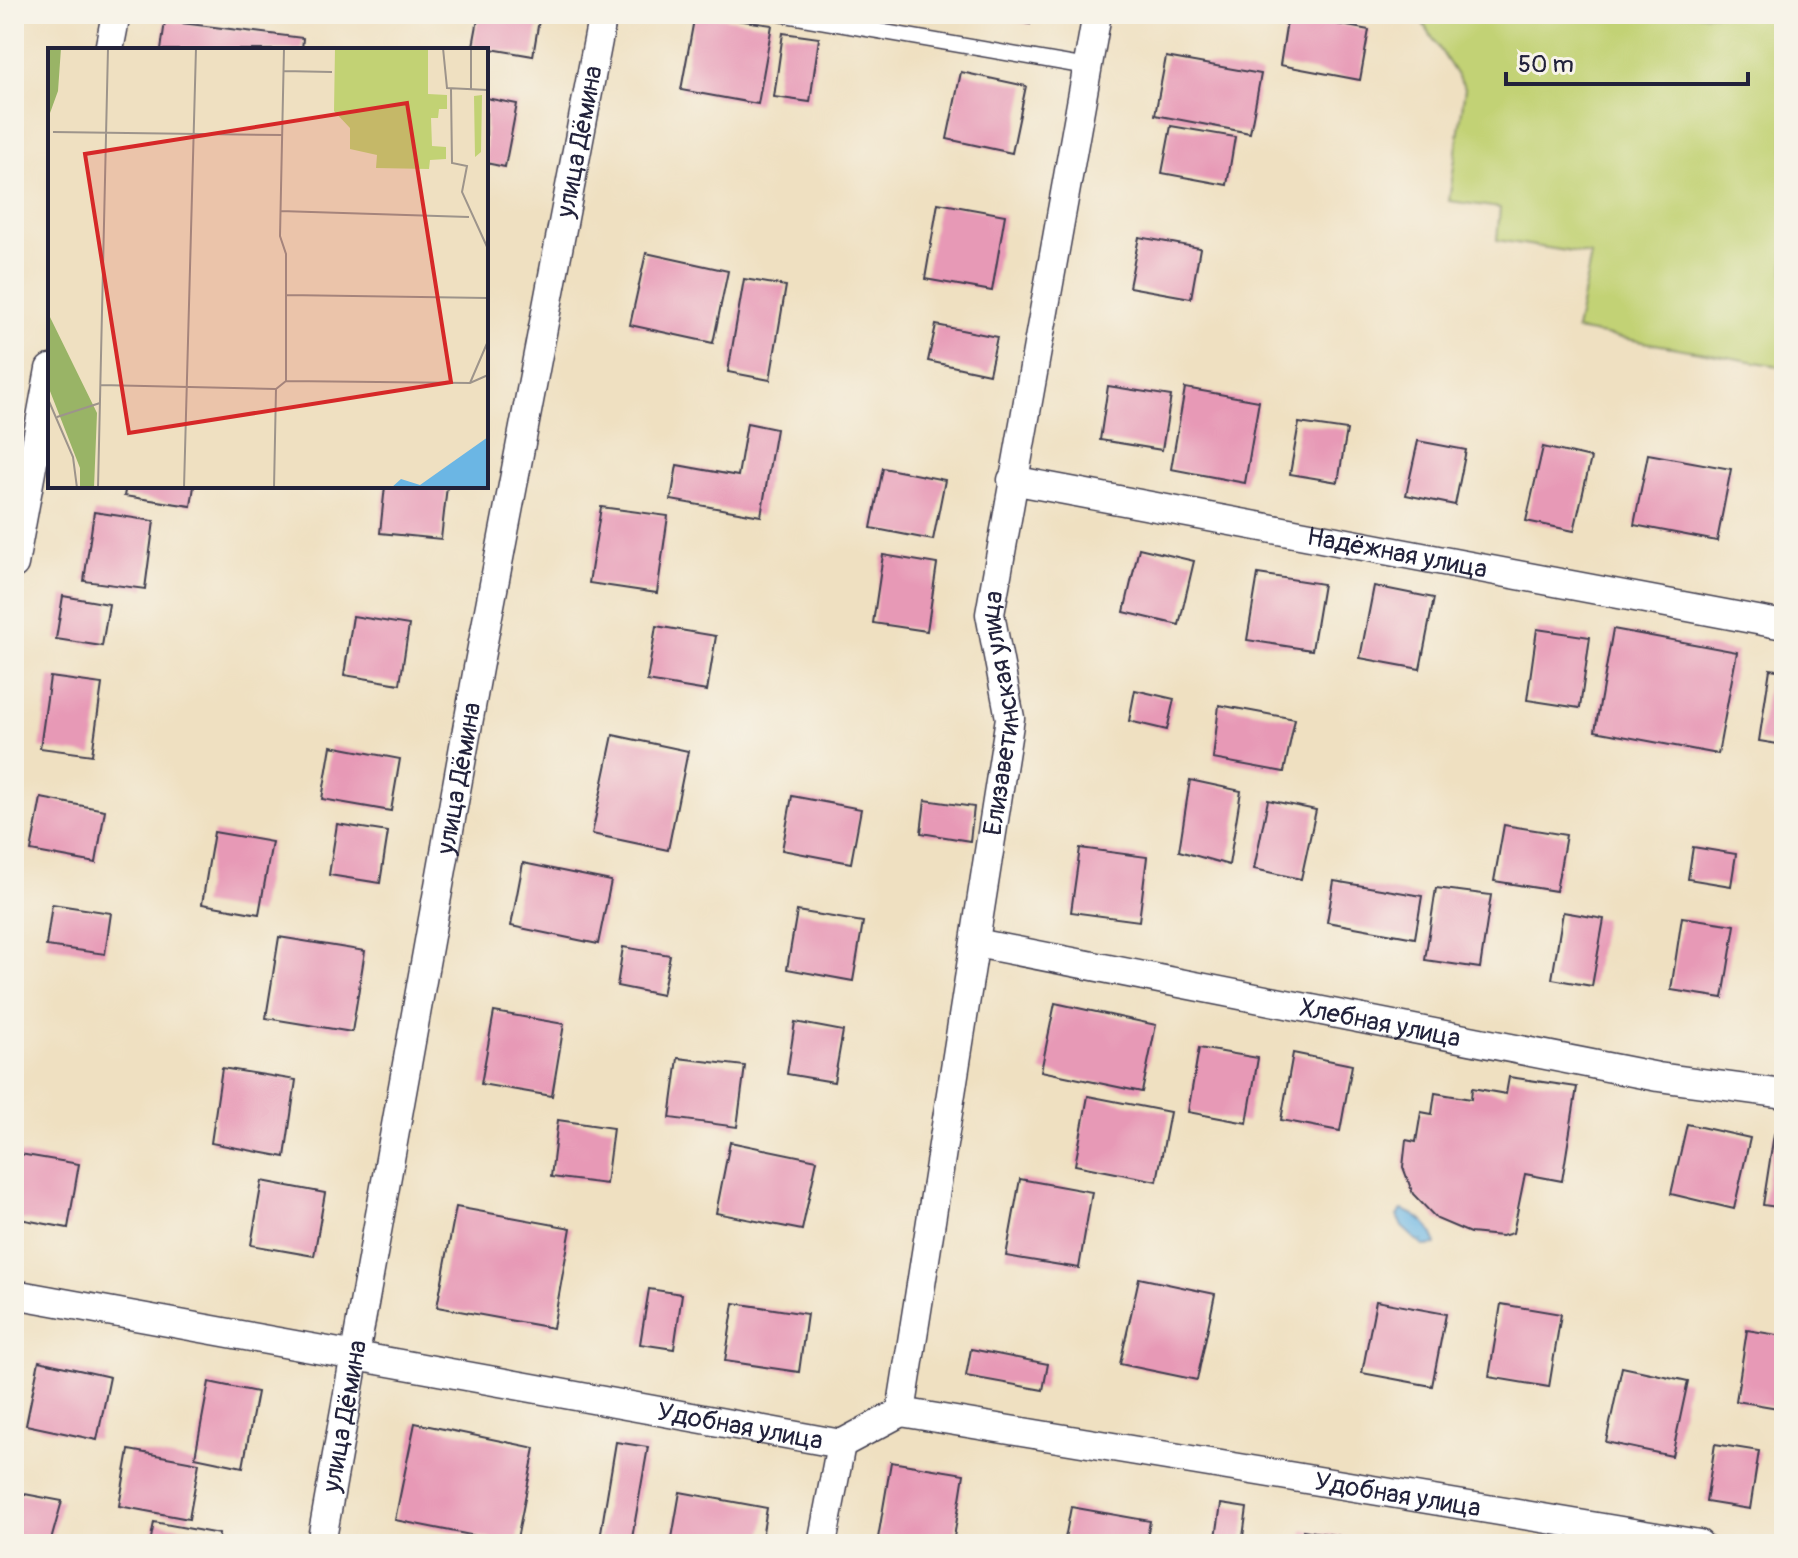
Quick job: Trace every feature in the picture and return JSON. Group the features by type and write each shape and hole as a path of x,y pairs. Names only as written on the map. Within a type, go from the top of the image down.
{"street":[{"path":"109,48 116,14"},
{"name":"улица Дёмина","path":"321,1544 478,668 603,14"},
{"name":"Елизаветинская улица","path":"901,1412 1010,718 990,614 1097,14"},
{"path":"14,564 48,380"},
{"name":"Надёжная улица","path":"1012,480 1784,625"},
{"name":"Хлебная улица","path":"976,943 1658,1077 1784,1094"},
{"name":"Удобная улица","path":"14,1294 841,1444 901,1412 1699,1544"},
{"path":"822,1544 841,1444"}],"lane":[{"path":"780,14 1087,67"}],"green space":[{"path":"1417,14 1784,14 1784,367 1576,330 1591,255 1497,240 1500,208 1449,201 1465,88"}],"water":[{"path":"1402,1210 1424,1223 1436,1245 1423,1246 1402,1227 1397,1216"}],"building":[{"path":"479,14 540,14 533,56 473,46"},
{"path":"695,14 772,25 758,104 681,90"},
{"path":"977,14 1031,14 1030,24"},
{"path":"1288,15 1369,30 1360,80 1280,65"},
{"path":"165,21 303,38 302,48 161,48"},
{"path":"783,33 819,38 810,102 774,97"},
{"path":"1166,57 1261,74 1250,133 1155,115"},
{"path":"961,72 1026,86 1012,153 947,139"},
{"path":"488,98 517,104 505,167 488,163"},
{"path":"1171,126 1235,137 1227,185 1162,173"},
{"path":"938,203 1005,215 992,291 925,279"},
{"path":"1139,237 1200,248 1191,298 1129,287"},
{"path":"646,253 728,271 713,343 630,325"},
{"path":"744,279 786,286 770,380 728,372"},
{"path":"936,325 997,337 989,374 928,361"},
{"path":"1108,386 1171,396 1162,450 1100,440"},
{"path":"1185,388 1259,401 1245,483 1171,469"},
{"path":"747,423 776,429 761,516 671,500 677,465 738,476"},
{"path":"1299,423 1347,430 1338,482 1290,474"},
{"path":"1418,441 1466,450 1455,505 1406,495"},
{"path":"1543,447 1591,458 1574,531 1526,521"},
{"path":"1648,454 1731,469 1717,541 1634,525"},
{"path":"883,468 945,480 933,540 871,528"},
{"path":"126,488 194,488 191,506 124,496"},
{"path":"385,488 447,488 441,539 380,533"},
{"path":"601,507 668,516 657,593 589,583"},
{"path":"94,512 154,521 145,589 84,581"},
{"path":"1139,548 1194,561 1179,625 1124,612"},
{"path":"883,555 937,564 927,631 873,623"},
{"path":"1258,574 1323,584 1312,650 1247,640"},
{"path":"1374,586 1434,598 1420,669 1360,658"},
{"path":"63,596 109,604 102,646 56,639"},
{"path":"353,616 409,625 400,684 344,675"},
{"path":"656,626 716,636 707,691 647,681"},
{"path":"1537,629 1590,637 1580,708 1527,700"},
{"path":"1613,629 1737,652 1718,754 1595,731"},
{"path":"1770,669 1784,671 1784,745 1759,741"},
{"path":"50,677 102,684 92,755 40,748"},
{"path":"1135,690 1174,699 1167,730 1129,721"},
{"path":"1219,705 1295,719 1284,772 1213,759"},
{"path":"613,735 688,751 668,850 592,834"},
{"path":"331,746 400,759 391,811 322,799"},
{"path":"1190,780 1241,791 1229,865 1179,851"},
{"path":"792,796 861,809 851,863 782,850"},
{"path":"41,798 105,810 96,863 31,851"},
{"path":"925,800 974,807 970,841 921,833"},
{"path":"1268,800 1316,810 1301,879 1254,869"},
{"path":"337,824 388,832 380,883 329,875"},
{"path":"1504,825 1566,835 1556,891 1494,881"},
{"path":"214,832 272,842 259,914 202,904"},
{"path":"1693,847 1736,854 1731,886 1688,879"},
{"path":"1080,848 1147,857 1139,921 1071,912"},
{"path":"523,863 611,881 598,944 511,926"},
{"path":"1334,881 1422,896 1415,938 1327,922"},
{"path":"1436,888 1491,895 1480,968 1425,960"},
{"path":"52,904 111,913 105,954 46,946"},
{"path":"797,911 863,922 853,981 787,969"},
{"path":"1563,912 1604,919 1592,986 1552,979"},
{"path":"1682,917 1735,925 1723,998 1671,990"},
{"path":"279,937 365,951 352,1032 266,1018"},
{"path":"623,947 670,955 662,995 617,986"},
{"path":"1055,1003 1156,1025 1142,1092 1041,1071"},
{"path":"494,1012 564,1024 552,1096 481,1084"},
{"path":"795,1022 843,1031 834,1082 787,1074"},
{"path":"1199,1048 1258,1058 1247,1123 1188,1112"},
{"path":"1293,1053 1352,1065 1340,1131 1281,1120"},
{"path":"678,1058 745,1066 737,1127 670,1118"},
{"path":"222,1068 296,1080 285,1157 211,1143"},
{"path":"1509,1077 1577,1087 1562,1181 1525,1174 1513,1233 1502,1236 1470,1233 1437,1219 1413,1194 1403,1167 1406,1140 1416,1142 1421,1112 1432,1114 1435,1093 1471,1099 1472,1088 1506,1094"},
{"path":"1088,1096 1170,1112 1157,1181 1075,1165"},
{"path":"558,1120 613,1128 606,1184 551,1177"},
{"path":"1687,1124 1750,1138 1734,1209 1671,1194"},
{"path":"1774,1134 1784,1136 1784,1208 1763,1205"},
{"path":"730,1142 817,1160 802,1230 716,1213"},
{"path":"14,1153 79,1164 68,1228 14,1218"},
{"path":"1020,1179 1092,1192 1079,1268 1006,1256"},
{"path":"262,1181 325,1193 314,1256 251,1245"},
{"path":"456,1207 571,1228 553,1328 437,1307"},
{"path":"1139,1278 1215,1294 1197,1380 1120,1364"},
{"path":"649,1289 682,1294 674,1349 640,1344"},
{"path":"1376,1301 1446,1314 1432,1386 1362,1373"},
{"path":"734,1303 807,1314 799,1372 725,1361"},
{"path":"1501,1304 1561,1314 1549,1387 1489,1377"},
{"path":"1747,1330 1784,1336 1784,1409 1736,1401"},
{"path":"971,1349 1048,1364 1043,1390 966,1376"},
{"path":"39,1361 110,1377 97,1440 26,1425"},
{"path":"1622,1367 1688,1381 1672,1456 1606,1442"},
{"path":"209,1382 257,1392 243,1467 195,1457"},
{"path":"415,1423 535,1448 516,1544 395,1520"},
{"path":"616,1442 648,1447 631,1544 599,1544"},
{"path":"1715,1444 1759,1451 1750,1509 1706,1502"},
{"path":"129,1450 199,1463 189,1519 119,1506"},
{"path":"891,1462 964,1474 953,1544 877,1544"},
{"path":"14,1492 62,1501 50,1544 14,1544"},
{"path":"680,1492 767,1508 761,1544 671,1544"},
{"path":"1221,1504 1247,1508 1242,1544 1215,1544"},
{"path":"1071,1507 1150,1521 1146,1544 1064,1544"},
{"path":"154,1522 219,1534 218,1544 150,1544"},
{"path":"1303,1530 1377,1542 1301,1544"}]}
